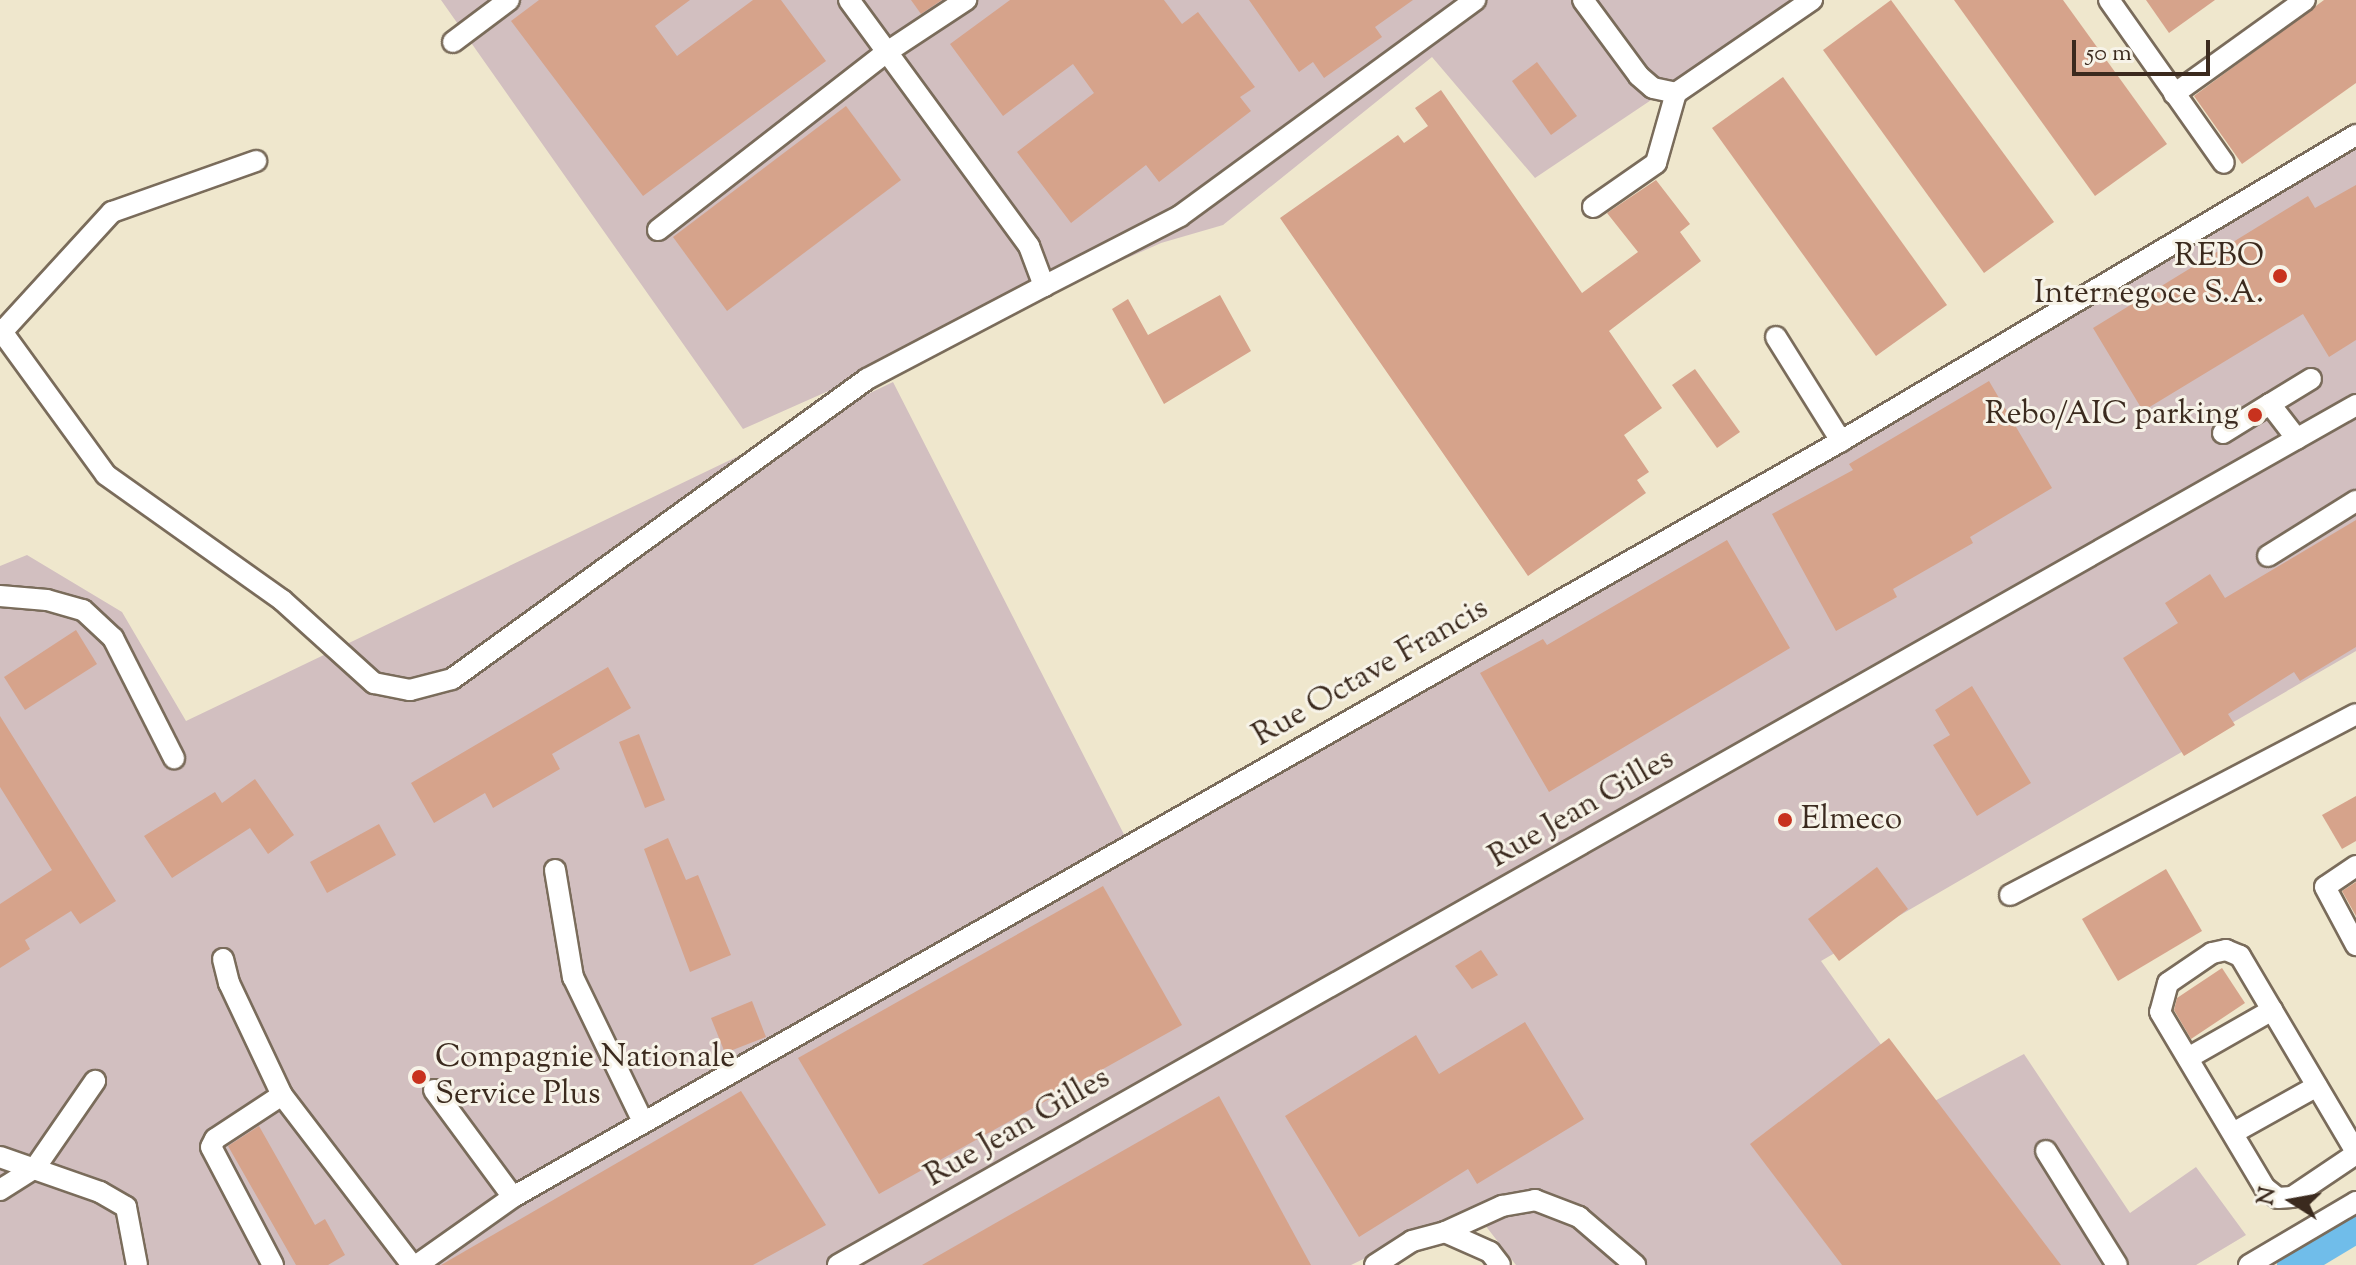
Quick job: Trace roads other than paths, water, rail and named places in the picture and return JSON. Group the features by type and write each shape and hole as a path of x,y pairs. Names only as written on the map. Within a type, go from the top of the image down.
{"street":[{"path":"453,42 509,0"},
{"path":"849,0 1029,246 1044,286"},
{"path":"658,230 887,52 966,0"},
{"path":"256,161 112,212 1,330 106,475 282,600 374,683 410,690 452,679 867,379 1180,216 1475,0"},
{"path":"1583,0 1639,76 1653,88 1676,93"},
{"path":"1593,207 1656,163 1676,93 1812,0"},
{"path":"2109,0 2224,163"},
{"path":"2174,94 2305,0"},
{"name":"Rue Octave Francis","path":"414,1265 513,1197 1841,441 2356,135"},
{"path":"1776,337 1841,441"},
{"path":"2223,433 2311,379"},
{"path":"2270,404 2297,439"},
{"name":"Rue Jean Gilles","path":"838,1265 2356,405"},
{"path":"2268,556 2356,501"},
{"path":"0,596 47,600 83,610 113,638 174,758"},
{"path":"2010,895 2356,714"},
{"path":"2356,866 2325,887 2356,945"},
{"path":"555,870 573,977 643,1122"},
{"path":"2226,950 2240,956 2272,1010 2356,1153 2292,1197 2278,1198 2265,1188 2160,1012 2161,994 2168,983 2212,953 2226,950"},
{"path":"223,959 229,983 282,1095 414,1265"},
{"path":"2188,1058 2272,1010"},
{"path":"0,1190 35,1168 95,1081"},
{"path":"2233,1133 2317,1086"},
{"path":"434,1090 513,1197"},
{"path":"273,1265 211,1147 215,1139 282,1095"},
{"path":"2046,1151 2117,1265"},
{"path":"0,1157 100,1192 126,1207 137,1265"},
{"path":"1375,1265 1412,1241 1445,1232 1502,1206 1535,1200 1579,1217 1635,1265"},
{"path":"2249,1265 2356,1202"},
{"path":"1445,1232 1490,1252 1500,1265"}],"waterway":[{"path":"2293,1265 2356,1227"}],"place":[{"name":"REBO Internegoce S.A.","path":"2280,276"},
{"name":"Rebo/AIC parking","path":"2255,415"},
{"name":"Elmeco","path":"1785,820"},
{"name":"Compagnie Nationale Service Plus","path":"419,1077"}]}
